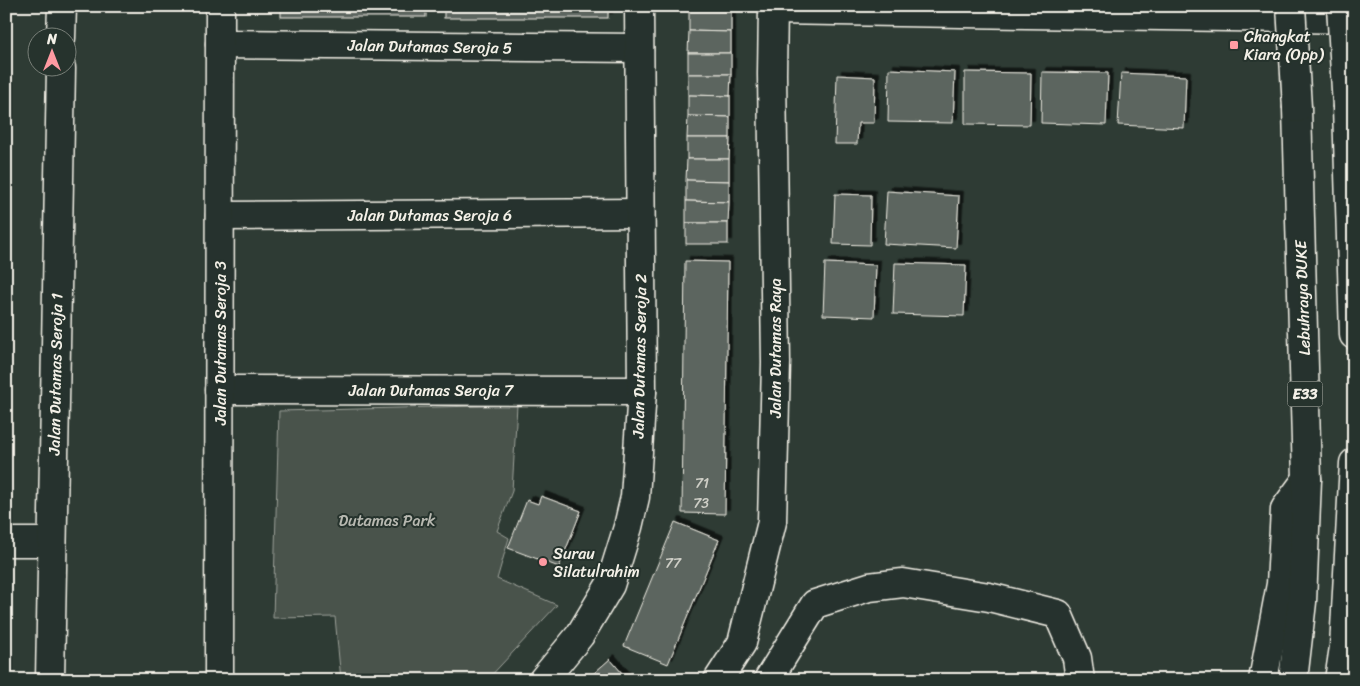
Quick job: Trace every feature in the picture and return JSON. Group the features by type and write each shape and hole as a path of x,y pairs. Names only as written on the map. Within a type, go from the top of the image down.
{"main road":[{"path":"61,28 62,6"},
{"name":"Jalan Dutamas Seroja 3","path":"219,680 220,6"},
{"name":"Jalan Dutamas Seroja 2","path":"543,680 580,635 610,584 628,527 635,497 642,390 639,6"},
{"name":"Lebuhraya DUKE","path":"1292,6 1297,108 1308,479 1302,602 1293,680"},
{"path":"1341,6 1347,107 1354,335"},
{"path":"773,8 1354,19"},
{"name":"Jalan Dutamas Raya","path":"718,680 742,643 772,522 776,363 773,8"},
{"name":"Jalan Dutamas Seroja 5","path":"220,44 639,48"},
{"name":"Jalan Dutamas Seroja 1","path":"50,680 61,78"},
{"name":"Jalan Dutamas Seroja 6","path":"220,216 640,213"},
{"name":"Jalan Dutamas Seroja 7","path":"220,390 642,390"},
{"path":"1339,680 1344,647 1354,463"},
{"path":"1263,680 1281,584 1285,509 1308,479"},
{"path":"6,542 52,542"},
{"path":"768,680 815,604 869,587 903,583 989,597 1058,614 1077,658 1080,680"},
{"path":"1344,647 1353,680"}],"green space":[{"name":"Dutamas Park","path":"517,405 512,491 497,531 509,538 497,579 557,605 487,680 341,680 335,617 273,618 279,411"}],"building":[{"path":"281,6 426,6 426,17 281,17"},
{"path":"444,6 608,6 608,18 444,18"},
{"path":"689,6 731,6 731,11 689,10"},
{"path":"689,10 731,11 731,32 689,31"},
{"path":"689,31 731,32 731,53 688,53"},
{"path":"688,53 731,53 731,74 688,74"},
{"path":"889,69 955,72 953,123 888,122"},
{"path":"965,72 1031,73 1030,125 965,124"},
{"path":"1042,72 1108,73 1106,125 1041,123"},
{"path":"1121,73 1186,76 1184,128 1118,125"},
{"path":"688,74 731,74 730,96 688,95"},
{"path":"837,75 875,77 874,123 858,123 857,144 835,144"},
{"path":"688,95 730,96 730,117 688,116"},
{"path":"688,116 730,117 730,138 687,138"},
{"path":"687,138 730,138 729,159 687,159"},
{"path":"687,159 729,159 729,181 686,180"},
{"path":"686,180 729,181 729,202 686,201"},
{"path":"887,191 959,196 956,248 884,244"},
{"path":"835,194 871,195 870,245 833,244"},
{"path":"686,201 729,202 728,223 686,223"},
{"path":"686,223 728,223 728,244 686,244"},
{"path":"685,261 728,262 725,514 682,513"},
{"path":"825,263 876,265 874,317 823,315"},
{"path":"895,263 966,265 964,316 893,314"},
{"path":"541,496 581,511 559,567 508,548 527,500 538,504"},
{"path":"675,522 719,540 668,664 624,646"},
{"path":"610,659 628,680 586,680"}],"place":[{"name":"Changkat Kiara (Opp)","path":"1234,45"},
{"name":"Surau Silatulrahim","path":"543,562"}]}
